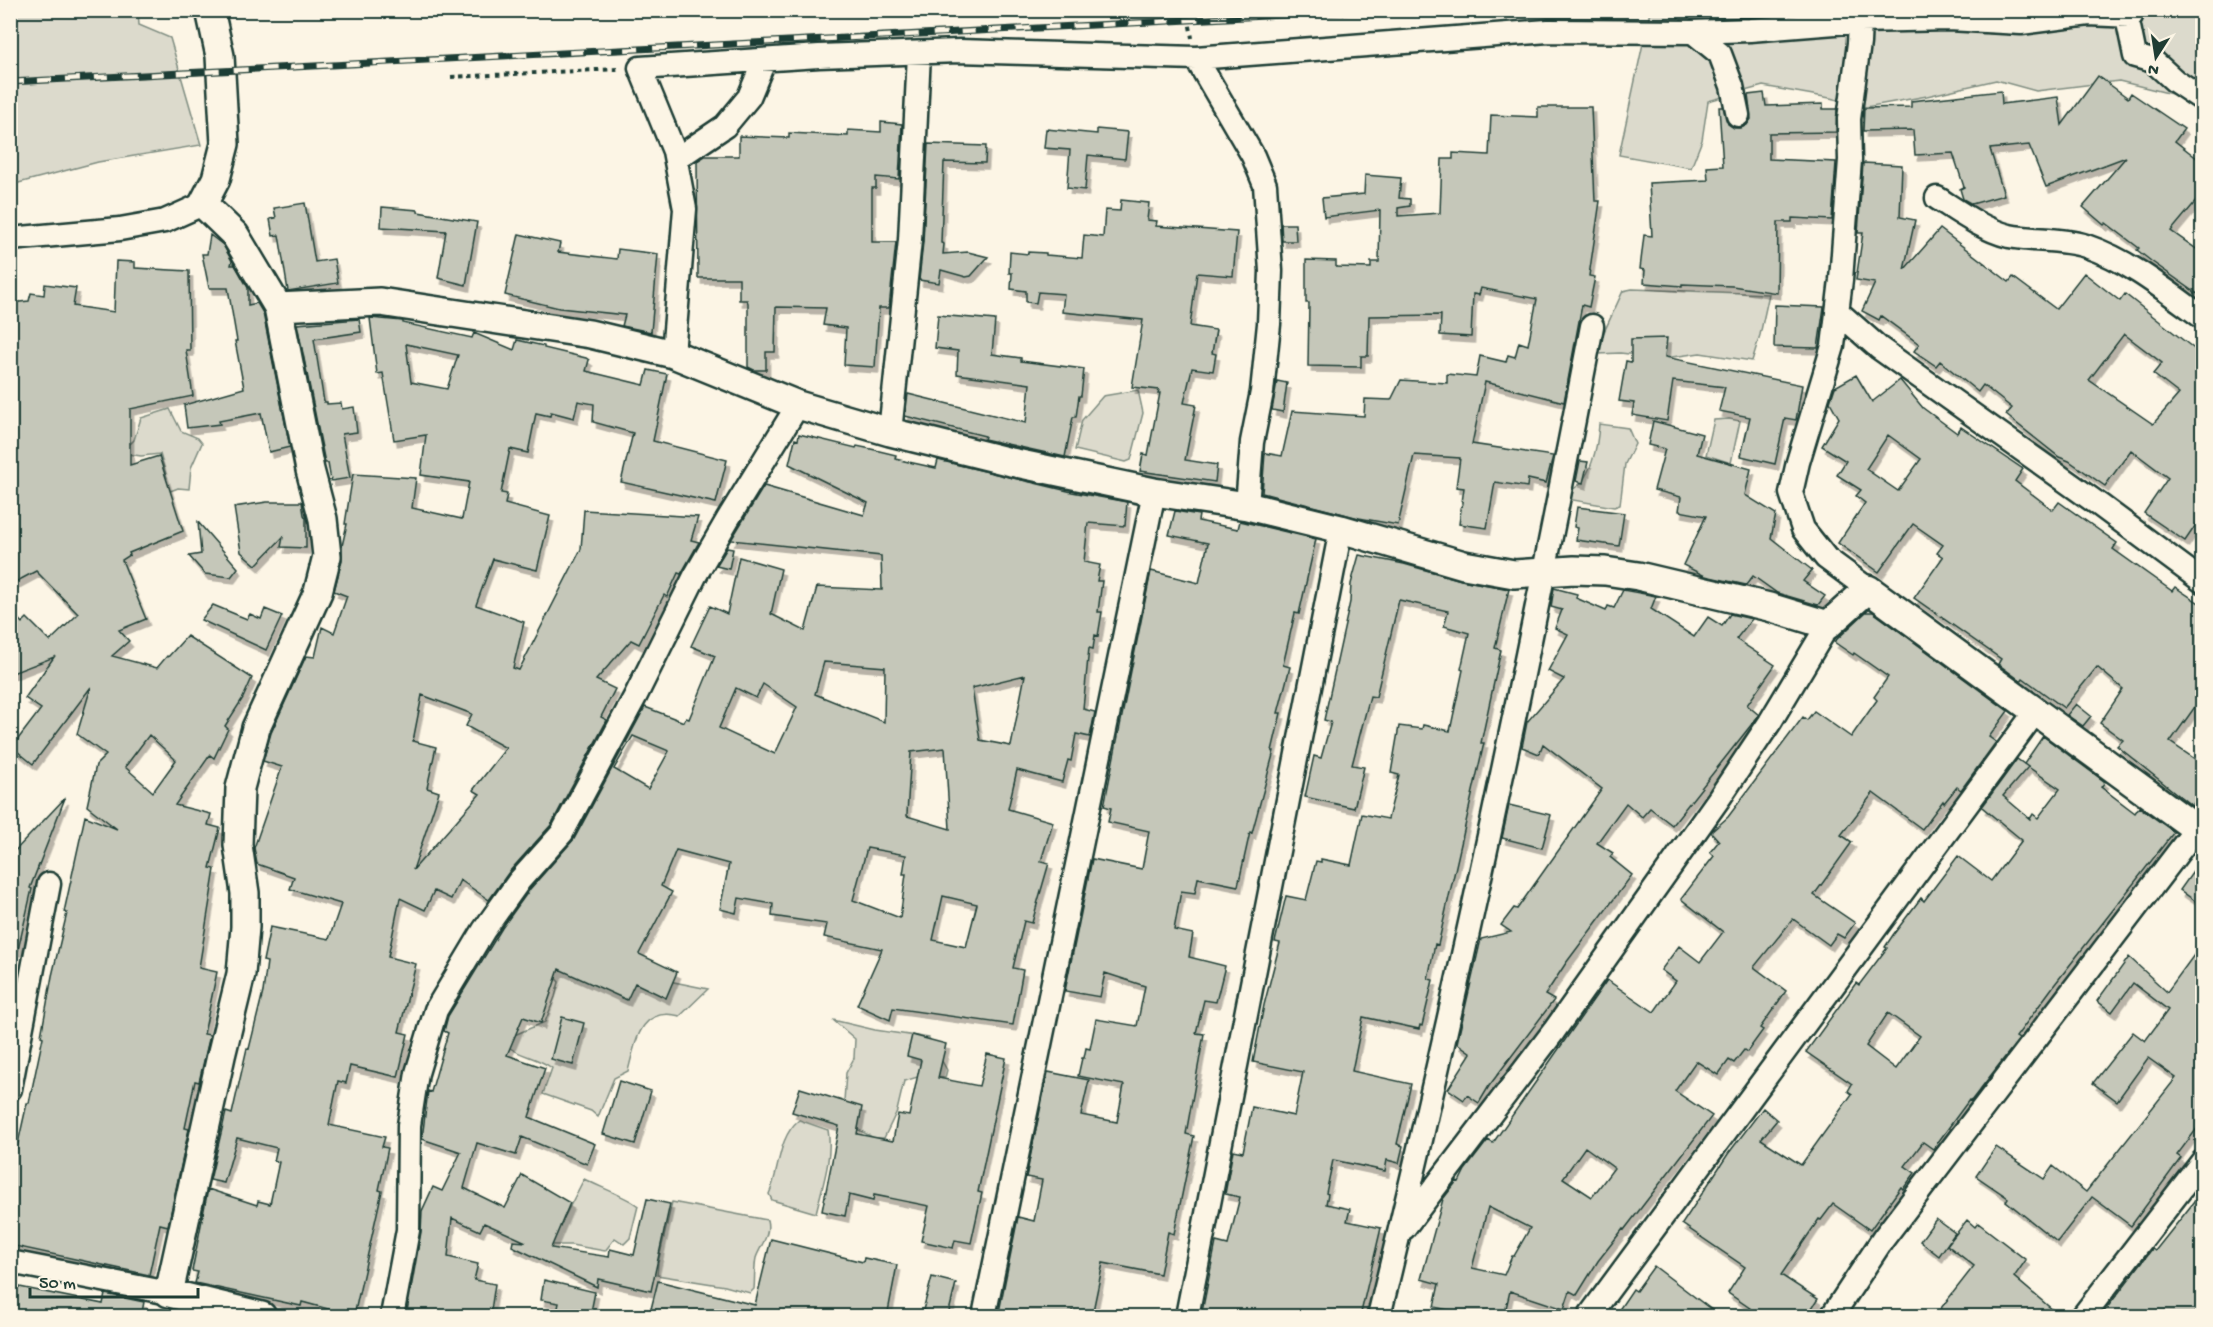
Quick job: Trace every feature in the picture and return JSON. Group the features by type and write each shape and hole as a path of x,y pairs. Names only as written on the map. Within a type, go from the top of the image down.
{"street":[{"path":"10,239 120,230 165,221 203,204 216,179 225,144 220,56 210,10"},
{"path":"674,354 685,209 676,159 640,68 959,51 1196,58 1548,31 1693,32 1860,21 1949,20 2021,23 2089,14 2131,13 2128,22 2135,56 2153,61 2175,81 2202,99"},
{"path":"1832,1317 1883,1239 2199,831 1826,558 1803,529 1791,493 1831,353 1838,312 1850,160 1849,119 1860,21"},
{"path":"1693,32 1720,54 1732,86 1738,115"},
{"path":"890,432 910,240 919,54"},
{"path":"1196,58 1253,156 1265,185 1271,271 1269,324 1262,392 1251,442 1247,506"},
{"path":"676,159 725,126 749,97 764,61"},
{"path":"1936,198 1983,226 2008,236 2083,245 2113,257 2145,275 2202,317"},
{"path":"169,1293 241,974 245,893 238,844 240,788 256,728 318,592 327,556 324,519 310,471 278,307 235,235 203,204"},
{"path":"278,307 380,302 590,334 674,354 798,405 890,432 1011,462 1154,492 1247,506 1341,529 1464,565 1514,574 1546,571 1605,571 1673,583 1769,607 1827,625"},
{"path":"1838,312 1879,348 2202,581"},
{"path":"1379,1317 1483,870 1546,571 1592,326"},
{"path":"392,1317 408,1230 411,1115 417,1073 436,1010 484,930 519,881 562,833 592,773 636,695 695,576 798,405"},
{"path":"984,1317 1154,492"},
{"path":"1187,1317 1341,529"},
{"path":"1399,1234 1554,1031 1713,806 1770,722 1827,625 1869,589"},
{"path":"1590,1315 2036,711"},
{"path":"12,1075 49,884"},
{"path":"2083,1317 2202,1162"},
{"path":"10,1262 169,1293 262,1317"}],"path":[{"path":"451,77 640,68"}],"shaded area":[{"path":"11,10 138,11 139,25 170,38 201,145 98,162 11,185"},
{"path":"1650,11 2202,11 2202,109 2180,96 2119,81 2036,91 1996,80 1866,107 1763,86 1708,101 1702,140 1691,168 1619,155"},
{"path":"1632,289 1769,294 1752,361 1700,353 1665,358 1620,353 1599,354 1599,343 1623,291"},
{"path":"1138,390 1143,413 1131,460 1126,462 1075,450 1082,420 1103,396"},
{"path":"170,409 181,431 198,438 202,443 191,468 189,489 178,488 148,500 167,478 160,454 141,456 121,453 134,440 141,418"},
{"path":"1714,420 1740,421 1731,463 1706,455"},
{"path":"1599,424 1628,428 1635,444 1625,464 1620,505 1614,507 1567,499 1569,491 1577,487 1588,472 1595,452"},
{"path":"552,957 708,989 680,1016 667,1014 656,1016 648,1021 637,1038 628,1071 614,1078 598,1117 591,1111 543,1094 552,1068 504,1044 512,1036 545,1022 559,982 546,968"},
{"path":"833,1020 875,1030 929,1038 947,1070 945,1078 921,1076 904,1081 897,1111 884,1138 874,1138 849,1125 843,1115 846,1073 854,1058 855,1039"},
{"path":"799,1120 828,1130 828,1161 816,1213 772,1200 769,1194 783,1145 792,1127"},
{"path":"584,1179 638,1206 630,1238 624,1244 615,1238 605,1251 571,1245 550,1245"},
{"path":"672,1202 767,1220 768,1231 756,1258 754,1289 750,1293 725,1286 657,1275"}],"building":[{"path":"2098,76 2128,98 2131,93 2184,129 2175,141 2202,162 2202,194 2171,231 2202,253 2202,297 2151,261 2137,250 2139,248 2106,223 2104,225 2083,207 2126,157 2046,187 2029,145 1990,149 2004,195 1972,204 1963,199 1960,189 1964,187 1953,153 1915,155 1913,130 1863,131 1864,108 1911,107 1911,101 2001,91 2002,104 2058,97 2062,125"},
{"path":"1764,93 1766,106 1823,104 1823,109 1837,109 1836,132 1769,133 1769,159 1836,162 1832,220 1792,218 1792,222 1778,222 1777,293 1732,286 1644,283 1645,270 1640,269 1644,235 1652,236 1649,183 1708,180 1707,167 1723,166 1719,107 1723,107 1728,124 1734,128 1741,128 1751,119 1748,95"},
{"path":"1538,107 1591,107 1595,201 1600,201 1589,276 1595,277 1589,307 1582,305 1564,402 1485,382 1472,444 1553,456 1546,483 1528,479 1527,487 1495,482 1487,528 1459,524 1464,488 1456,487 1460,458 1414,455 1398,525 1359,518 1262,493 1265,453 1282,456 1292,411 1364,416 1365,399 1391,400 1401,380 1447,383 1447,374 1476,377 1480,356 1506,362 1508,355 1515,357 1519,342 1528,345 1537,299 1481,288 1479,295 1473,294 1471,337 1440,335 1441,315 1369,316 1368,356 1361,356 1361,367 1308,366 1309,303 1306,303 1306,260 1336,261 1336,267 1371,268 1371,262 1379,262 1380,210 1324,217 1322,198 1364,194 1365,175 1401,178 1399,198 1410,199 1410,206 1398,208 1398,216 1440,213 1442,159 1453,159 1453,153 1489,155 1491,115 1538,117"},
{"path":"881,122 902,124 899,179 876,177 876,188 872,188 872,242 896,242 889,308 879,308 875,367 844,365 846,328 823,325 826,308 776,307 775,352 766,352 766,370 754,370 748,367 748,303 747,300 739,300 739,278 698,278 697,161 705,156 739,156 739,136 789,138 789,133 848,136 848,130 881,132"},
{"path":"1046,129 1097,134 1097,129 1128,132 1125,159 1088,155 1085,190 1067,188 1070,150 1044,148"},
{"path":"928,144 986,146 985,163 944,162 941,243 944,244 943,254 968,252 988,257 971,276 966,277 941,270 939,283 919,280"},
{"path":"1863,163 1902,165 1900,217 1915,220 1904,270 1940,229 2009,282 2013,277 2056,309 2084,273 2120,301 2125,294 2202,355 2202,516 2185,541 2144,513 2168,478 2131,450 2105,486 2069,461 2059,457 2006,415 2012,408 1983,385 1978,392 1940,361 1936,366 1914,351 1919,344 1881,316 1879,320 1862,311 1875,283 1856,280 1863,233 1858,233","holes":["2124,334 2162,363 2153,374 2179,394 2153,424 2089,380"]},
{"path":"1121,200 1149,203 1147,220 1157,221 1156,226 1237,232 1233,276 1197,273 1190,326 1216,330 1212,353 1216,354 1213,371 1192,368 1184,403 1196,405 1185,460 1217,465 1215,482 1140,471 1143,454 1148,455 1160,393 1158,393 1159,390 1132,387 1143,320 1062,312 1064,294 1038,292 1036,303 1026,302 1026,291 1011,289 1010,252 1046,253 1046,255 1082,258 1084,235 1103,237 1105,210 1120,211"},
{"path":"305,203 315,262 334,259 338,283 288,291 279,235 273,236 270,219 276,218 274,208"},
{"path":"382,207 418,210 418,212 477,222 466,285 438,278 446,231 381,227"},
{"path":"1281,224 1295,224 1296,241 1282,241"},
{"path":"519,234 560,243 558,252 617,259 618,249 658,254 651,332 622,326 625,315 559,308 505,295"},
{"path":"210,235 223,245 232,261 231,265 235,265 248,288 248,305 257,303 263,313 290,447 269,452 261,413 219,421 220,424 187,428 184,405 244,388 228,288 209,288 202,254 207,254"},
{"path":"116,261 135,262 135,268 189,271 190,350 186,350 193,396 130,409 130,465 159,456 183,531 129,553 130,555 122,560 146,619 119,630 129,641 112,656 157,668 187,636 252,678 243,698 225,726 228,729 214,758 210,755 175,805 211,814 208,825 220,828 210,868 215,869 199,968 217,972 204,1034 210,1035 199,1082 195,1081 185,1128 189,1129 168,1226 160,1224 149,1275 10,1245 10,1147 17,1148 27,1103 29,1103 43,1037 41,1036 52,976 67,913 64,912 85,816 117,829 87,806 96,765 106,755 77,734 91,687 33,764 12,747 41,709 25,698 54,657 10,674 10,610 22,623 27,618 50,641 78,614 36,571 10,585 10,303 29,301 31,293 44,295 45,284 76,288 73,306 114,312","holes":["149,735 176,760 153,792 125,767"]},
{"path":"1775,305 1824,307 1818,348 1774,347"},
{"path":"938,315 995,320 992,354 1021,358 1021,361 1084,369 1081,396 1079,396 1076,417 1073,417 1065,457 984,439 985,436 905,416 908,394 1026,423 1030,384 957,374 958,351 935,348"},
{"path":"370,318 403,321 403,323 472,338 474,333 514,350 517,340 544,346 544,348 586,358 589,360 586,371 644,385 648,370 667,374 653,441 727,460 716,503 621,482 633,433 593,422 594,404 578,401 574,418 551,412 550,416 536,413 528,453 510,449 501,493 507,494 505,504 550,516 537,570 493,559 476,605 524,622 513,668 519,670 581,549 584,510 698,517 691,540 699,542 681,574 678,573 667,597 664,595 639,644 631,640 596,680 615,689 601,717 607,720 551,825 509,872 489,900 460,880 451,899 434,891 425,910 400,898 388,957 416,964 399,1032 408,1034 398,1077 350,1066 346,1083 338,1081 329,1125 385,1137 382,1147 388,1148 379,1190 382,1191 354,1316 302,1302 301,1306 195,1283 198,1272 192,1271 208,1189 257,1205 258,1201 270,1204 279,1162 274,1161 277,1148 237,1138 224,1183 210,1180 226,1112 232,1114 263,992 267,962 263,961 270,927 329,939 341,904 290,889 294,877 257,864 254,848 282,767 263,761 271,733 306,656 315,657 322,627 334,633 347,596 334,591 342,560 353,474 416,478 412,508 462,519 469,482 421,475 426,435 394,440 383,373 377,374","holes":["406,344 458,355 447,389 411,382","422,695 472,714 466,726 506,748 473,790 480,794 413,870 439,792 427,788 436,747 413,741"]},
{"path":"359,319 361,332 314,339 324,402 327,404 341,403 342,409 354,407 357,432 342,434 350,478 331,481 328,463 325,463 297,324"},
{"path":"1667,338 1665,357 1802,385 1796,420 1785,418 1775,464 1741,456 1750,417 1719,411 1725,387 1673,381 1667,421 1632,415 1634,403 1619,401 1626,361 1631,362 1631,339"},
{"path":"1856,375 1872,402 1900,380 1923,408 1957,433 1961,427 2023,469 2015,481 2053,510 2059,502 2117,543 2113,549 2172,591 2175,587 2202,605 2202,697 2170,742 2202,764 2202,791 2192,806 2117,746 2123,740 2100,723 2123,689 2097,667 2064,708 2023,678 2021,681 1998,664 2001,659 1914,598 1943,557 1937,553 1943,545 1913,524 1879,572 1838,543 1865,503 1856,496 1861,490 1837,475 1846,461 1822,446 1839,418 1830,402 1835,387","holes":["1888,435 1921,459 1898,491 1866,469"]},
{"path":"1277,381 1287,383 1283,412 1272,410"},
{"path":"1653,421 1702,434 1697,454 1751,469 1745,495 1776,514 1771,538 1812,570 1803,581 1825,596 1818,605 1777,593 1753,576 1746,585 1705,576 1683,565 1706,516 1679,511 1681,497 1654,490 1665,449 1648,445"},
{"path":"799,434 896,455 895,459 936,468 938,460 1072,492 1127,502 1125,526 1088,523 1084,562 1100,565 1097,581 1102,581 1098,612 1102,612 1098,636 1095,635 1093,649 1089,648 1083,709 1095,712 1090,737 1076,734 1071,761 1068,760 1062,782 1017,770 1008,809 1053,822 1041,861 1049,863 1032,923 1024,921 1013,968 1023,970 1013,1025 893,1008 890,1020 857,1005 882,949 824,937 827,924 772,916 773,904 739,898 736,913 720,909 729,864 676,850 661,886 672,892 639,954 677,972 666,998 635,983 627,1000 559,969 541,1023 523,1017 507,1055 545,1068 529,1117 595,1144 587,1164 522,1137 516,1155 477,1143 464,1188 505,1208 522,1175 570,1203 551,1248 609,1257 610,1249 634,1255 647,1199 670,1204 651,1291 598,1279 597,1287 512,1246 513,1241 526,1242 484,1223 480,1231 452,1218 448,1257 478,1264 474,1280 495,1284 490,1317 406,1317 421,1232 422,1211 433,1187 442,1191 461,1152 422,1139 428,1091 431,1092 448,1033 444,1031 448,1016 502,928 530,889 574,839 645,707 684,722 686,718 689,719 715,656 691,646 710,606 727,614 739,557 781,569 771,614 805,631 817,587 882,590 881,556 731,540 764,486 864,515 868,503 789,464 795,439 798,440","holes":["824,662 885,667 884,722 815,694","1025,675 1011,746 980,740 972,688","763,684 797,707 775,754 719,728 736,688 756,698","633,736 669,751 648,789 614,769","945,748 950,829 907,816 911,752","867,848 906,855 903,874 906,874 900,918 853,900","943,896 977,904 966,947 933,940"]},
{"path":"1580,461 1588,462 1583,483 1576,481"},
{"path":"267,502 302,502 306,518 306,548 281,547 283,537 256,565 241,552 234,507"},
{"path":"1577,507 1624,513 1619,546 1576,540 1578,528 1574,527"},
{"path":"1175,511 1199,515 1198,521 1238,529 1240,521 1316,539 1299,614 1295,613 1283,665 1290,667 1278,713 1281,713 1272,751 1274,751 1252,833 1250,832 1238,886 1198,878 1195,893 1181,891 1174,930 1193,934 1189,957 1225,966 1216,1002 1204,1000 1196,1033 1204,1034 1186,1134 1194,1136 1174,1234 1168,1232 1160,1274 1103,1263 1092,1316 1072,1311 1071,1317 998,1317 1018,1217 1034,1221 1042,1180 1026,1177 1048,1072 1089,1080 1081,1115 1117,1122 1124,1085 1078,1076 1086,1048 1090,1049 1096,1019 1137,1026 1145,986 1105,973 1100,997 1065,991 1092,859 1142,869 1149,831 1108,822 1111,808 1104,806 1151,571 1199,583 1208,543 1169,535"},
{"path":"198,522 238,568 231,577 205,574 189,556 201,554"},
{"path":"727,548 733,549 729,569 716,566"},
{"path":"1359,555 1404,564 1461,580 1509,589 1495,648 1501,650 1481,743 1484,743 1438,945 1435,944 1428,979 1433,980 1422,1026 1420,1025 1419,1029 1363,1017 1352,1071 1411,1084 1397,1144 1403,1146 1399,1163 1387,1160 1385,1171 1333,1160 1326,1204 1350,1209 1347,1221 1381,1228 1360,1317 1201,1317 1216,1242 1228,1245 1240,1197 1225,1194 1233,1150 1243,1152 1252,1107 1294,1116 1303,1072 1253,1062 1264,1005 1280,943 1275,942 1286,896 1306,900 1316,861 1321,862 1321,859 1351,865 1362,814 1388,819 1399,775 1391,773 1399,726 1422,729 1423,725 1450,731 1463,670 1461,669 1469,633 1444,626 1448,611 1399,600 1376,697 1370,696 1352,765 1364,767 1354,808 1305,797 1314,756 1321,758 1331,722 1324,720 1350,602 1351,584"},
{"path":"1554,588 1577,594 1576,598 1606,611 1608,606 1614,608 1623,590 1656,596 1651,609 1694,637 1708,617 1722,626 1730,614 1752,619 1736,639 1775,665 1747,705 1759,715 1672,825 1650,808 1642,817 1626,803 1597,843 1613,853 1610,857 1632,875 1566,963 1545,995 1554,1000 1489,1086 1479,1103 1467,1095 1464,1100 1448,1089 1471,1053 1457,1043 1481,939 1511,932 1501,925 1514,908 1517,909 1602,789 1543,744 1539,754 1522,747 1527,722 1564,679 1548,671 1568,634 1555,628 1562,610 1551,607"},
{"path":"213,605 247,619 250,614 261,619 265,609 282,616 266,650 201,620"},
{"path":"1866,612 1873,612 2008,711 1989,737 1996,742 1961,790 1957,787 1944,803 1943,801 1922,829 1873,793 1841,835 1852,842 1814,895 1855,923 1844,938 1837,934 1829,945 1793,919 1754,967 1786,991 1760,1028 1763,1030 1747,1052 1744,1050 1734,1063 1729,1060 1718,1075 1696,1061 1675,1091 1712,1116 1598,1261 1577,1295 1570,1291 1564,1309 1510,1291 1504,1317 1457,1317 1458,1312 1434,1307 1439,1284 1421,1279 1443,1199 1457,1181 1459,1182 1465,1170 1488,1140 1493,1143 1607,980 1654,1012 1676,981 1661,970 1679,946 1700,962 1723,932 1681,899 1714,856 1710,852 1719,841 1711,832 1728,817 1803,717 1807,720 1814,711 1851,737 1877,700 1874,697 1888,677 1834,642","holes":["1585,1147 1614,1168 1592,1197 1563,1178","1488,1207 1530,1228 1512,1256 1504,1275 1472,1268"]},
{"path":"2076,704 2091,716 2083,726 2067,715"},
{"path":"2043,736 2105,782 2101,787 2135,813 2139,807 2174,832 2055,984 2016,1037 2019,1039 1971,1101 1969,1100 1933,1149 1923,1142 1905,1166 1915,1173 1903,1189 1901,1187 1870,1230 1833,1204 1821,1220 1819,1219 1781,1275 1818,1299 1806,1317 1763,1317 1728,1293 1745,1267 1682,1224 1728,1154 1763,1108 1777,1120 1761,1139 1801,1165 1852,1094 1848,1091 1852,1084 1806,1052 1856,983 1859,985 1887,948 1885,947 1893,935 1921,898 1924,901 1958,856 1991,881 2022,840 1982,807 2017,759 2028,767 2003,796 2030,819 2033,814 2038,818 2060,789 2024,764","holes":["1888,1013 1920,1036 1896,1069 1866,1046"]},
{"path":"65,798 30,888 32,889 18,950 10,949 10,856"},
{"path":"1509,805 1551,815 1542,848 1502,838"},
{"path":"2202,859 2202,906 2180,890"},
{"path":"2202,944 2202,1122 2177,1155 2181,1158 2131,1226 2092,1197 2057,1242 2006,1201 2008,1198 1976,1176 1996,1147 2044,1179 2053,1166 2086,1192 2176,1078 2148,1058 2117,1101 2093,1083 2133,1032 2145,1041 2168,1010 2133,983 2112,1012 2097,1001 2129,957 2167,992"},
{"path":"562,1017 584,1023 573,1065 551,1059"},
{"path":"912,1035 946,1044 938,1078 979,1086 987,1054 1006,1058 978,1192 982,1193 971,1243 955,1240 953,1248 921,1241 929,1206 874,1195 873,1201 849,1195 845,1216 822,1211 839,1126 792,1112 800,1088 862,1107 857,1134 893,1141 898,1114 909,1116 921,1060 907,1056"},
{"path":"619,1081 651,1091 635,1144 603,1134"},
{"path":"2202,1192 2202,1317 2100,1317 2152,1249 2155,1251"},
{"path":"1936,1219 1955,1233 1939,1256 1920,1241"},
{"path":"1967,1220 1975,1227 1978,1223 2026,1260 2014,1277 2061,1317 1934,1317 1974,1266 1947,1245"},
{"path":"771,1239 863,1262 864,1258 897,1265 887,1317 649,1317 658,1281 755,1305"},
{"path":"1654,1266 1721,1317 1614,1317 1633,1289 1636,1291"},
{"path":"932,1277 956,1283 948,1316 923,1310"},
{"path":"544,1280 595,1292 590,1317 556,1317 559,1303 541,1300"},
{"path":"10,1285 103,1304 105,1294 144,1302 141,1317 10,1317"}],"railway":[{"path":"10,82 1379,10"}]}
